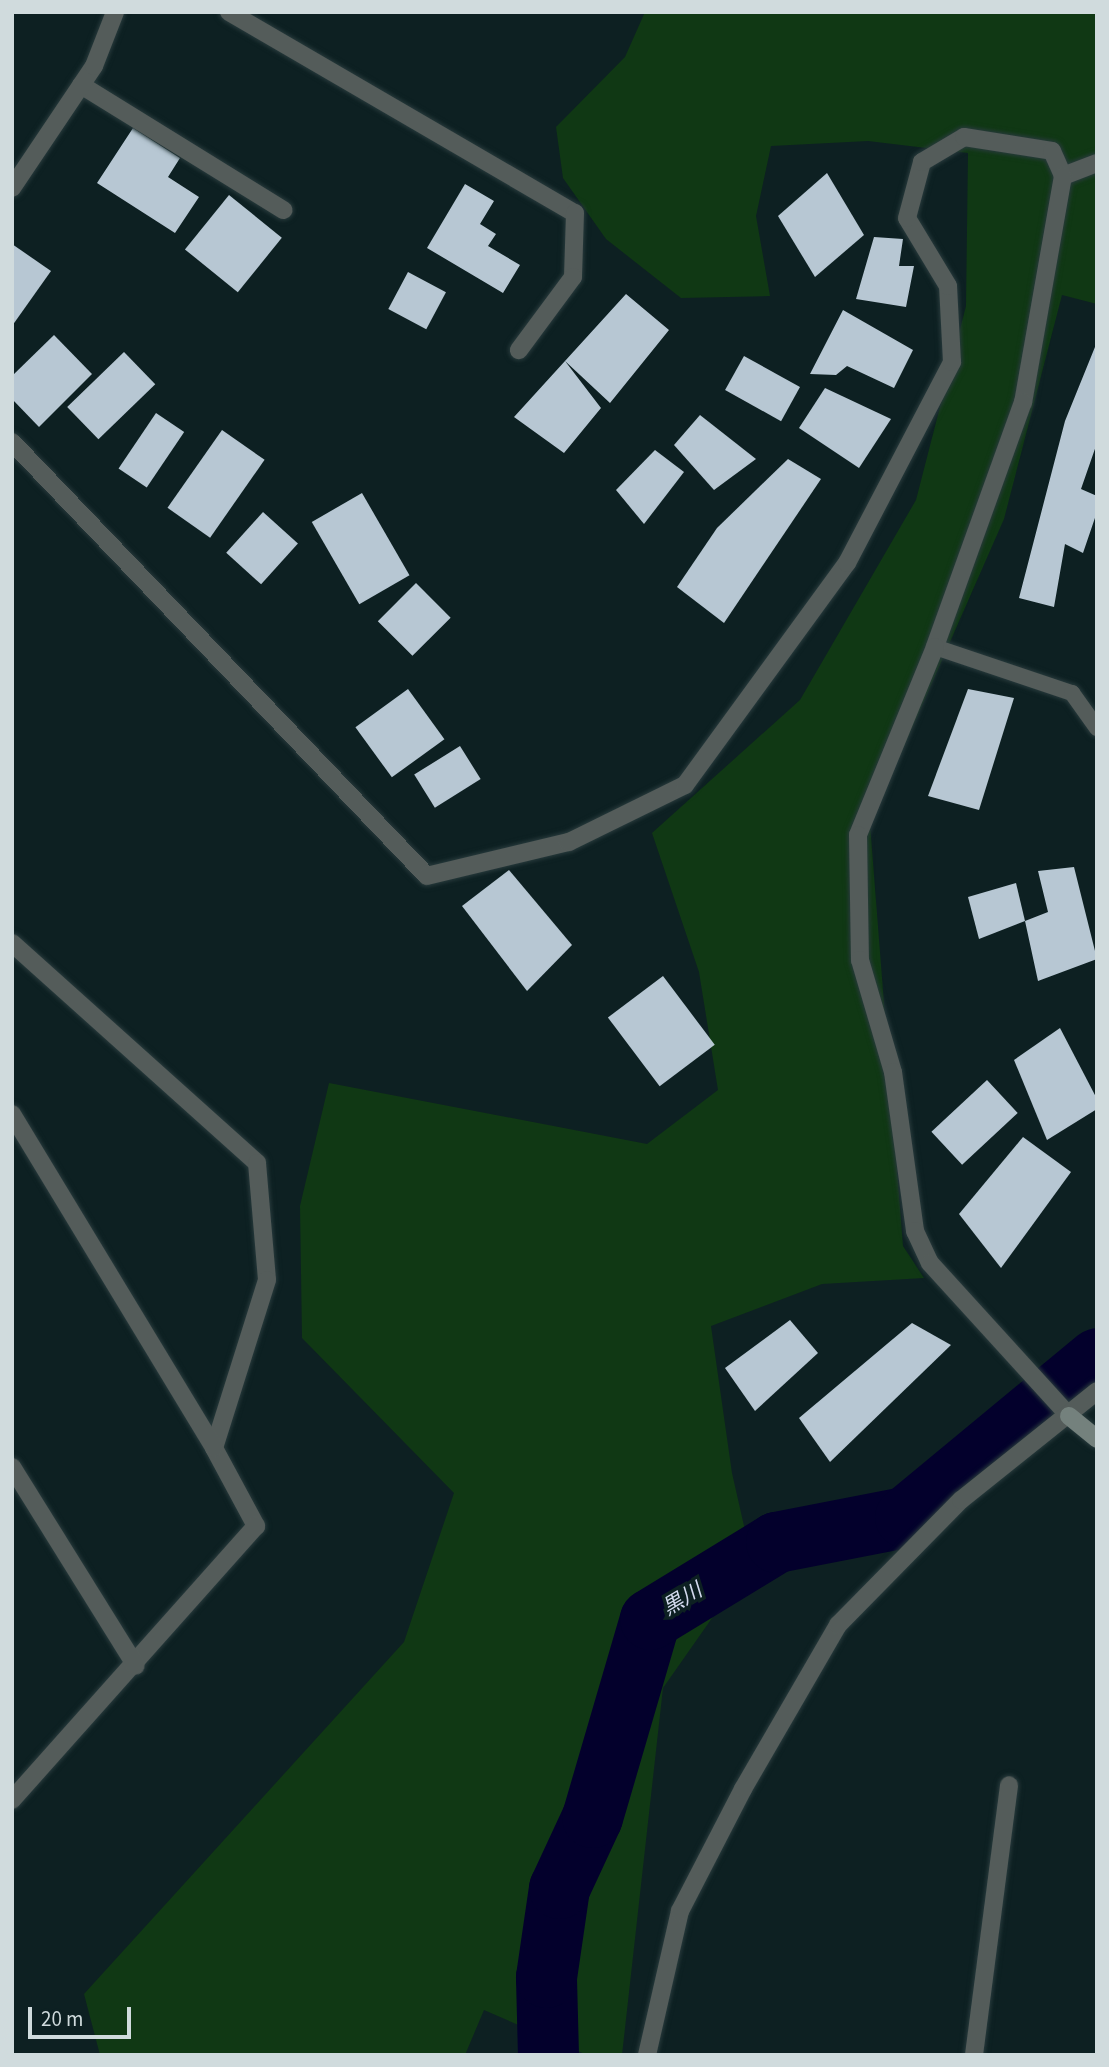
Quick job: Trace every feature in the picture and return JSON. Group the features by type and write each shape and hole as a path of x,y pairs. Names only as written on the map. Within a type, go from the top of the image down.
{"street":[{"path":"12,188 81,85 115,12"},
{"path":"229,12 575,212 573,276 519,350"},
{"path":"81,85 283,210"},
{"path":"12,442 427,876 569,842 685,785 847,563 934,397 952,362 947,286 907,218 922,162 964,137 1052,151 1063,176 1023,402 935,647 858,835 860,960 893,1072 915,1231 930,1263 1062,1409 1097,1439"},
{"path":"1063,176 1097,163"},
{"path":"12,943 257,1163 267,1280 214,1448"},
{"path":"12,1114 214,1448 256,1526 136,1666 12,1800"},
{"path":"647,2055 680,1911 743,1789 838,1625 961,1500 1062,1409 1097,1391"},
{"path":"12,1467 136,1666"},
{"path":"974,2055 1009,1785"}],"lane":[{"path":"935,647 1072,693 1097,727"}],"green space":[{"path":"645,12 1097,12 1097,304 1062,295 1004,519 870,824 903,1246 924,1278 822,1284 711,1326 732,1473 752,1561 663,1688 622,2055 587,2055 484,2010 465,2055 100,2055 84,1994 404,1642 454,1493 302,1338 300,1206 329,1083 647,1144 718,1090 699,972 652,833 800,700 916,500 966,306 968,153 868,141 771,146 756,216 770,296 681,298 606,239 563,178 556,127 625,57"}],"building":[{"path":"133,128 180,158 168,177 199,197 175,233 97,183"},
{"path":"827,173 864,235 815,277 778,216"},
{"path":"465,184 494,201 480,224 496,234 488,246 520,265 503,293 427,248"},
{"path":"229,195 282,238 238,292 185,249"},
{"path":"874,237 903,239 899,266 914,266 906,307 856,299"},
{"path":"12,244 51,271 12,326"},
{"path":"408,272 446,292 426,329 388,309"},
{"path":"626,294 669,330 610,403 565,361 601,408 564,453 514,417"},
{"path":"843,310 913,350 894,388 847,366 836,375 810,374"},
{"path":"54,335 92,374 39,427 12,399 12,376"},
{"path":"1097,342 1097,443 1081,489 1097,496 1097,512 1083,553 1065,544 1054,607 1019,598 1065,421"},
{"path":"124,352 155,384 98,439 67,407"},
{"path":"744,356 800,387 781,421 725,390"},
{"path":"825,388 891,419 859,468 799,428"},
{"path":"156,413 184,432 147,488 119,469"},
{"path":"700,415 756,459 714,490 674,445"},
{"path":"222,430 265,460 210,538 168,508"},
{"path":"655,450 684,472 644,524 616,490"},
{"path":"788,459 821,479 724,623 677,587 717,528"},
{"path":"362,493 410,575 359,604 312,522"},
{"path":"263,512 298,543 261,584 226,553"},
{"path":"416,583 451,618 412,656 378,621"},
{"path":"408,689 444,739 392,777 355,727"},
{"path":"968,689 1014,698 979,810 928,796"},
{"path":"460,746 481,779 435,808 414,775"},
{"path":"1074,867 1097,959 1038,981 1025,921 1048,912 1038,871"},
{"path":"509,870 572,945 527,991 462,906"},
{"path":"1016,883 1025,921 979,939 968,897"},
{"path":"663,976 715,1045 660,1086 608,1018"},
{"path":"1060,1028 1097,1099 1097,1109 1047,1140 1014,1060"},
{"path":"987,1080 1018,1113 962,1165 931,1132"},
{"path":"1023,1137 1071,1172 1001,1268 959,1214"},
{"path":"790,1320 818,1353 755,1411 725,1368"},
{"path":"912,1323 951,1345 830,1462 799,1418"}],"waterway":[{"name":"黒川","path":"548,2055 546,1977 559,1888 592,1817 650,1619 776,1542 905,1517 1097,1358"}]}
